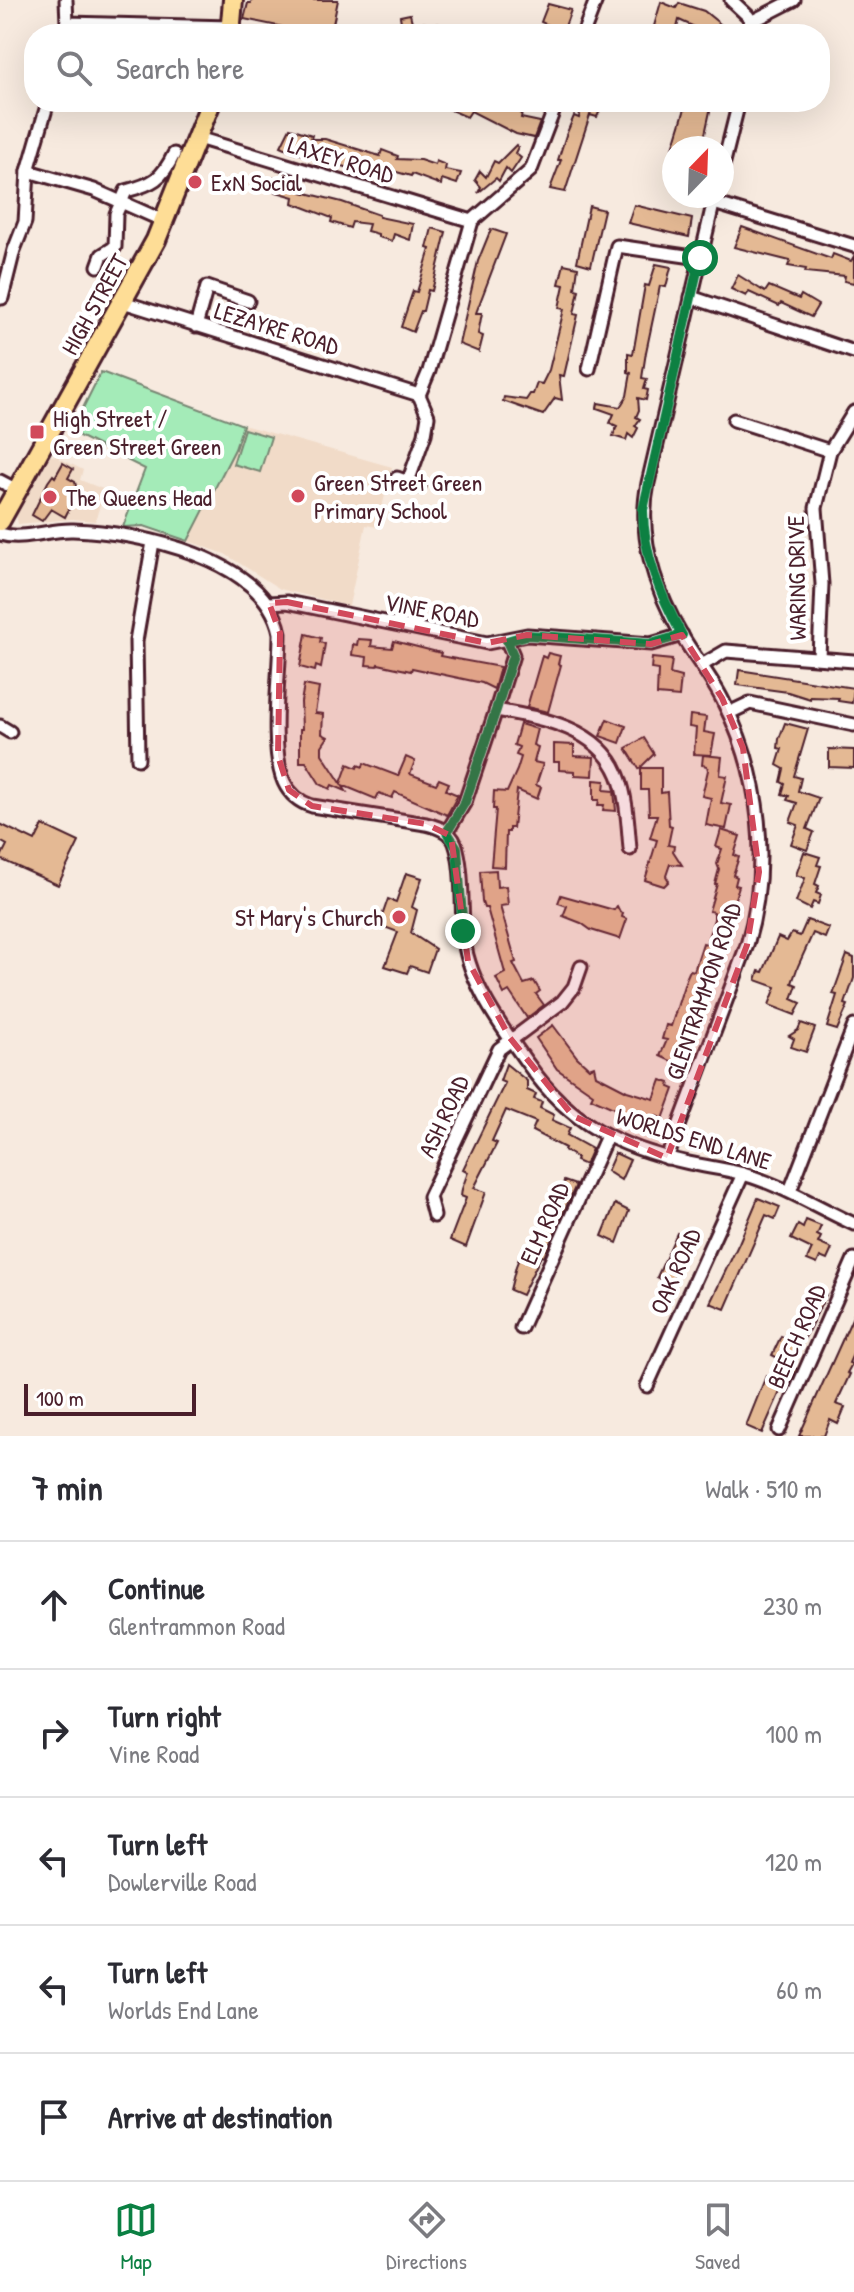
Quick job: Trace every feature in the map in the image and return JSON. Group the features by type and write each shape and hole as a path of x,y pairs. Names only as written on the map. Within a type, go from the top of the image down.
{"main road":[{"path":"231,24 233,0"},
{"name":"HIGH STREET","path":"0,521 123,302 164,221 207,112"}],"street":[{"path":"66,0 67,23 87,24"},
{"path":"587,24 596,0"},
{"path":"731,0 750,24"},
{"path":"759,24 794,0"},
{"path":"2,298 14,250 25,222 28,171 45,112"},
{"path":"408,482 428,416 419,395 429,371 472,221 531,170 553,112"},
{"path":"730,136 736,112"},
{"name":"LAXEY ROAD","path":"198,138 472,221"},
{"path":"98,266 102,255 115,247 116,214 126,191 150,184 165,173 174,154"},
{"path":"28,171 94,190 164,221"},
{"path":"734,206 854,246"},
{"name":"GLENTRAMMON ROAD","path":"667,1158 747,945 756,905 760,860 748,763 729,713 682,635 655,576 648,552 643,510 712,208"},
{"path":"0,246 14,250"},
{"path":"589,369 617,246 700,258"},
{"path":"196,326 207,287 248,301"},
{"path":"691,297 854,352"},
{"name":"LEZAYRE ROAD","path":"123,302 419,395"},
{"name":"WARING DRIVE","path":"819,657 822,584 816,508 830,451 854,412"},
{"path":"734,420 830,451"},
{"path":"0,481 17,490"},
{"path":"0,534 14,537 75,530 153,542 218,564 248,583 269,603 280,633 278,756 282,778 298,800 312,806 426,824 447,832 465,802 496,710 513,655 507,641"},
{"path":"138,759 136,641 153,542"},
{"name":"VINE ROAD","path":"269,603 287,602 487,643 527,635 651,644 682,635"},
{"path":"702,665 726,651 854,661"},
{"path":"729,713 750,703 854,725"},
{"path":"496,710 562,724 573,729 609,759 619,776 630,849"},
{"name":"WORLDS END LANE","path":"447,832 457,848 464,942 470,968 510,1038 548,1092 565,1109 607,1136 667,1158 743,1174 790,1191 854,1224"},
{"path":"510,1038 562,1002 574,987 581,967"},
{"path":"790,1191 854,1026"},
{"name":"ASH ROAD","path":"434,1216 429,1197 499,1049 510,1038"},
{"name":"ELM ROAD","path":"521,1328 607,1136"},
{"name":"OAK ROAD","path":"647,1386 743,1174"},
{"name":"BEECH ROAD","path":"779,1430 854,1259"}],"highlighted area":[{"path":"287,602 487,643 527,635 651,644 682,635 722,698 743,748 759,872 747,945 667,1158 573,1116 510,1038 468,961 451,836 426,824 312,806 289,790 278,756 280,633 269,603"}],"shaded area":[{"name":"Green Street Green Primary School","path":"243,425 392,467 377,527 366,525 349,606 280,589 225,554 188,541 235,449"},
{"path":"59,455 59,458 83,470 80,480 105,490 95,521 72,519 18,524 16,515 50,456"}],"green space":[{"path":"101,372 243,425 235,449 188,541 144,526 123,527 145,469 71,432"},
{"path":"244,429 271,437 260,472 233,464"}],"building":[{"path":"252,0 338,0 333,24 268,24 244,19 248,3"},
{"path":"661,2 676,8 679,3 704,11 720,24 688,24 679,20 678,24 655,24"},
{"path":"548,4 571,10 566,24 541,22"},
{"path":"410,14 412,22 439,24 401,24 400,16"},
{"path":"473,112 519,112 521,118 540,122 534,138 516,134"},
{"path":"580,112 599,112 597,117 590,115 565,192 550,189 566,135 574,116 579,118"},
{"path":"684,112 710,112 705,136 677,136"},
{"path":"290,128 312,135 311,139 325,139 380,156 382,150 398,156 397,159 420,160 435,165 436,161 446,165 445,170 461,173 457,184 442,179 441,185 412,174 393,171 391,180 281,146"},
{"path":"516,145 515,153 521,158 511,173 506,168 499,181 496,178 478,193 481,187 475,180 480,171 486,177 494,161 498,163"},
{"path":"274,178 303,185 302,192 342,202 379,217 413,224 410,240 394,234 392,241 378,237 378,234 367,231 369,224 352,222 350,228 331,222 332,218 293,203 294,197 270,190"},
{"path":"634,205 692,219 689,237 628,223"},
{"path":"589,206 604,210 591,266 577,262"},
{"path":"742,227 831,259 833,254 851,261 854,256 854,283 844,281 845,276 805,272 806,269 788,266 790,261 734,247"},
{"path":"432,228 446,232 432,291 428,290 413,332 401,327 413,291 417,292 430,249 427,248"},
{"path":"491,229 506,234 476,313 482,313 478,334 483,336 479,352 459,344 478,261"},
{"path":"564,264 578,267 575,289 579,290 574,314 578,315 564,376 559,375 562,400 555,398 543,415 503,401 504,397 526,400 533,394 537,383 542,384 549,370 564,309 559,308 564,285 559,284"},
{"path":"656,264 671,267 666,287 660,286 646,352 642,378 647,379 644,389 648,390 646,400 638,398 636,417 640,419 635,426 638,428 633,438 628,434 626,440 613,436 617,426 610,423 614,414 597,408 598,403 620,407 627,396 631,373 628,372 628,353 633,354 645,285 649,286"},
{"path":"738,275 765,292 769,286 799,299 801,295 818,305 811,317 749,292 746,296 731,289"},
{"path":"63,463 73,469 68,478 75,482 71,495 75,497 65,517 51,509 42,521 32,515 48,482"},
{"path":"306,634 321,638 320,642 325,644 321,668 316,666 315,671 300,667"},
{"path":"358,639 372,640 371,646 392,648 394,641 441,653 440,656 500,667 494,689 482,683 412,668 411,671 378,664 366,665 367,657 352,655 353,644 357,645"},
{"path":"548,653 560,656 558,664 561,665 548,712 527,707 542,656 546,658"},
{"path":"652,658 672,660 670,674 681,677 679,697 657,695 658,670 651,669"},
{"path":"739,670 854,688 852,703 838,701 839,698 810,699 788,692 737,685"},
{"path":"304,685 319,688 315,713 323,714 322,734 328,737 322,746 322,754 341,783 348,764 357,768 358,765 363,767 364,763 398,776 406,757 415,761 410,774 436,784 439,779 449,783 446,790 458,795 447,815 395,792 392,798 379,793 376,799 342,785 346,791 320,784 306,762 300,762"},
{"path":"690,715 706,717 704,732 715,734 711,755 694,754 696,728 689,727"},
{"path":"607,719 626,726 620,743 600,736"},
{"path":"785,723 808,729 794,776 801,778 798,791 819,798 807,829 814,832 807,850 791,844 798,825 790,822 797,803 787,800 789,796 782,794 784,769 777,765 782,749 778,748 779,739"},
{"path":"520,724 537,729 533,745 538,747 534,762 543,764 536,785 541,787 537,799 517,790 513,828 506,832 505,867 491,866 496,809 493,809 494,791 507,792 517,770 521,757 516,755 519,747 514,745"},
{"path":"644,738 654,754 639,769 626,748"},
{"path":"554,744 574,745 574,756 594,757 593,776 559,770 559,762 554,762"},
{"path":"829,749 854,750 854,768 829,767"},
{"path":"703,755 722,757 720,775 727,776 721,803 731,805 726,829 706,825 711,798 702,796 708,770 707,766 702,765"},
{"path":"641,768 661,768 661,793 667,792 669,825 672,826 668,845 674,846 673,851 682,865 670,864 666,876 669,881 664,886 645,880 657,840 650,838 657,815 649,815 648,790 641,790"},
{"path":"594,780 605,781 604,790 614,791 616,811 603,810 604,805 598,805 599,800 594,800"},
{"path":"0,824 35,841 43,825 79,842 58,885 0,859 7,845 0,841"},
{"path":"721,830 740,836 734,855 739,857 733,875 737,877 735,885 739,886 695,1012 686,1049 682,1047 675,1063 660,1056 667,1040 662,1039 666,1025 671,1026 686,979 690,970 694,971 714,919 714,912 709,911 717,884 717,864 722,849 716,847"},
{"path":"804,852 820,857 817,865 821,866 815,884 819,886 816,893 821,895 818,904 813,902 810,909 796,902 805,878 796,875"},
{"path":"496,870 497,887 506,886 508,905 500,906 516,962 513,963 524,984 534,981 540,991 536,994 544,1005 527,1018 509,991 504,994 496,978 505,973 487,908 482,902 480,871"},
{"name":"St Mary's Church","path":"406,873 422,878 412,907 417,910 411,933 435,949 427,972 410,966 407,973 385,966 398,932 379,925 388,899 396,902"},
{"path":"561,895 614,910 617,906 623,913 622,917 627,919 620,939 591,930 563,916 567,906 558,903"},
{"path":"807,920 829,928 825,938 813,933 798,966 792,983 797,985 792,999 801,1003 795,1015 769,1005 776,987 756,980 759,971 763,972 778,937 787,941 792,933 800,936"},
{"path":"847,955 854,958 854,978 845,1004 848,1005 837,1030 827,1027 837,995 833,994"},
{"path":"801,1023 815,1028 806,1052 791,1047 794,1039 789,1036 798,1030"},
{"path":"553,1025 577,1057 589,1068 594,1066 596,1075 627,1091 654,1099 661,1080 670,1083 669,1087 674,1089 663,1119 656,1116 655,1121 640,1116 638,1119 591,1098 593,1094 557,1069 536,1038"},
{"path":"506,1064 527,1081 527,1090 536,1094 534,1099 542,1102 540,1108 554,1115 552,1120 570,1128 567,1135 592,1149 585,1165 576,1161 577,1158 565,1148 532,1131 536,1122 506,1110 492,1141 497,1143 474,1188 486,1192 466,1247 450,1240 466,1198 461,1196 468,1172 463,1169 505,1083 500,1081"},
{"path":"615,1153 630,1160 621,1180 607,1171"},
{"path":"564,1181 576,1185 544,1257 541,1256 522,1295 510,1290 522,1251 528,1254 553,1196 558,1198"},
{"path":"758,1198 780,1207 775,1219 766,1215 725,1309 710,1303"},
{"path":"615,1204 629,1211 617,1243 602,1236"},
{"path":"806,1220 821,1226 818,1243 832,1249 827,1260 820,1257 817,1264 807,1260 812,1249 791,1239 798,1225 803,1228"},
{"path":"677,1233 692,1240 671,1284 657,1277"},
{"path":"812,1288 826,1295 791,1366 797,1369 790,1383 786,1381 762,1433 746,1426 766,1376 771,1378 780,1359 772,1355 781,1336 788,1339"},
{"path":"854,1314 854,1352 847,1373 850,1374 836,1404 845,1407 838,1424 830,1420 824,1436 799,1436"}],"place":[{"name":"ExN Social","path":"195,182"},
{"name":"High Street / Green Street Green","path":"37,432"},
{"name":"Green Street Green Primary School","path":"298,496"},
{"name":"The Queens Head","path":"50,497"},
{"name":"St Mary's Church","path":"399,917"}],"route":[{"path":"463,931 457,848 447,832 465,802 496,710 513,655 507,641 527,635 651,644 682,635 659,589 648,552 643,510 700,258"}]}
